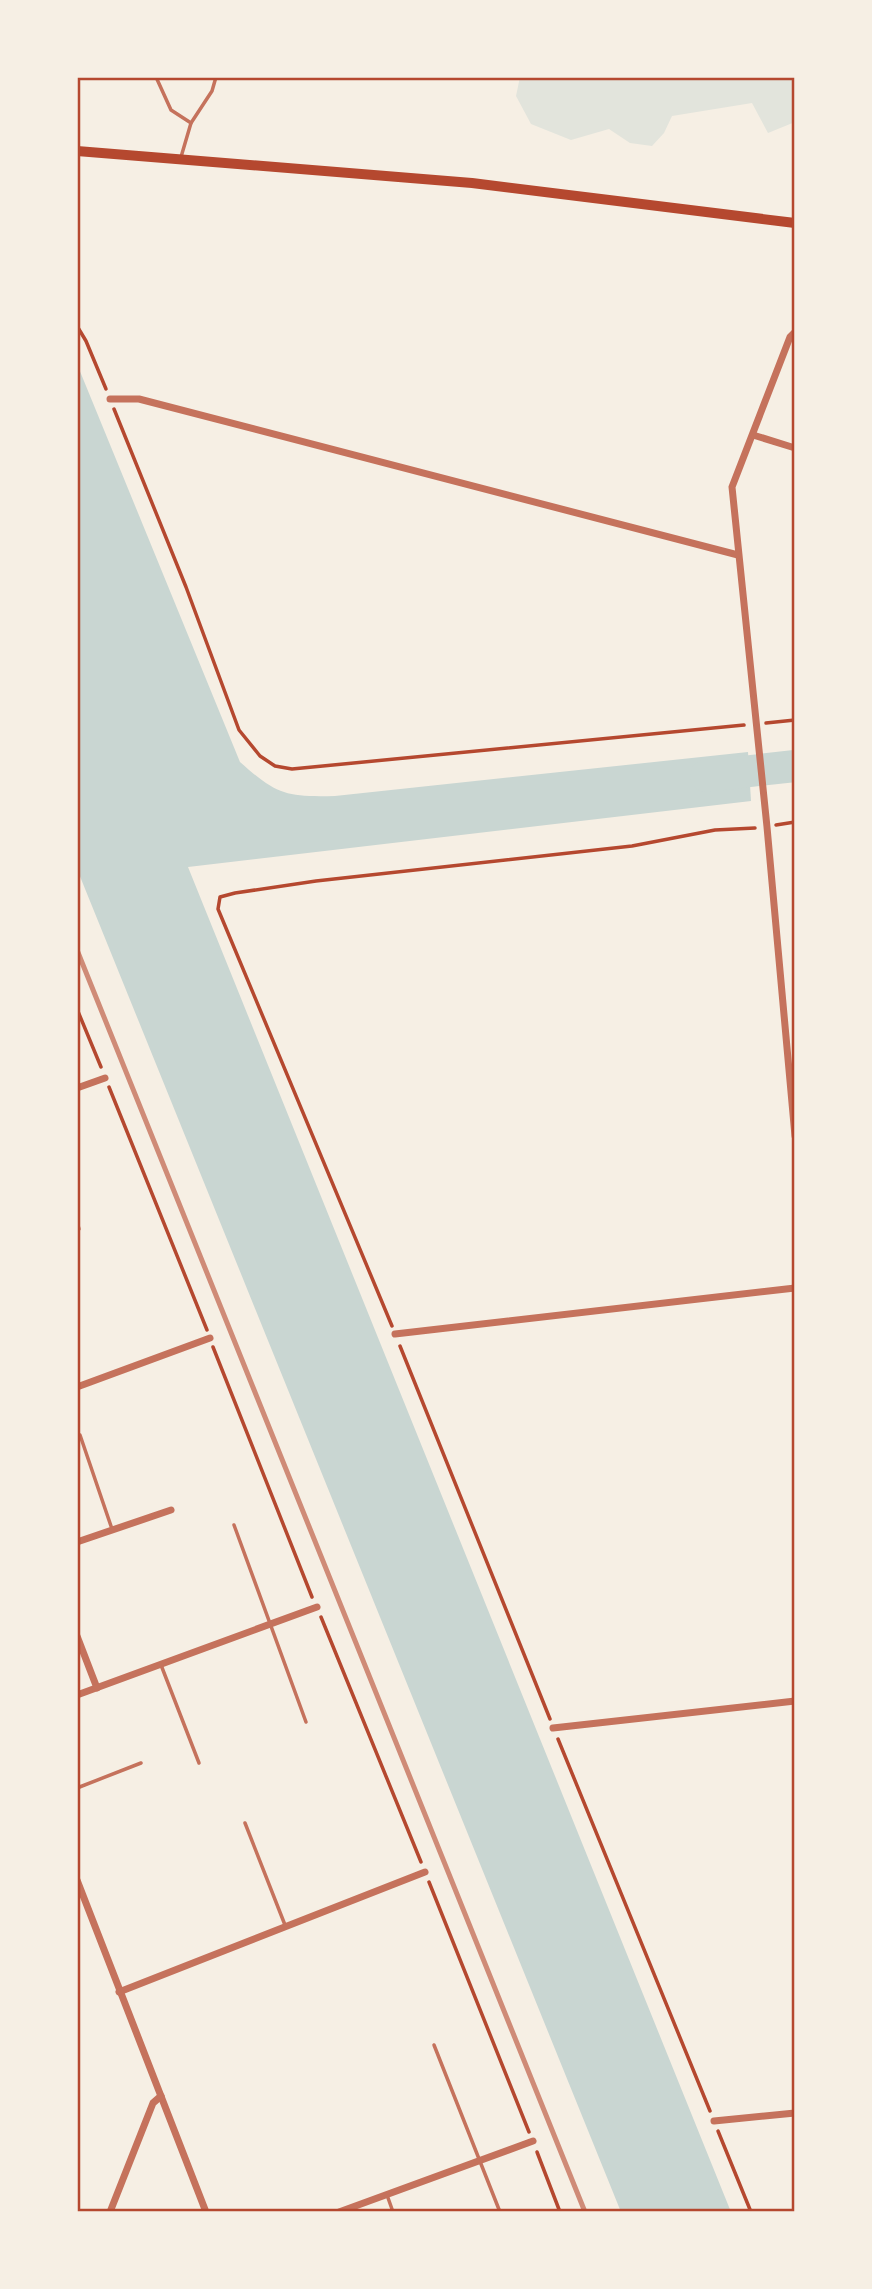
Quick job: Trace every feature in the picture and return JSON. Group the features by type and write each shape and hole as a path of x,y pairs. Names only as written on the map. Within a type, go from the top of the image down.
{"main road":[{"path":"77,151 472,183 795,223"}],"street":[{"path":"795,332 790,337 733,487 795,1136"},
{"path":"110,399 139,399 738,555"},
{"path":"753,435 795,448"},
{"path":"77,1088 105,1078"},
{"path":"396,1334 795,1288"},
{"path":"77,1387 210,1338"},
{"path":"77,1542 171,1510"},
{"path":"77,1695 317,1607"},
{"path":"77,1636 97,1688"},
{"path":"553,1728 795,1701"},
{"path":"118,1992 425,1872"},
{"path":"77,1880 118,1992 206,2212"},
{"path":"110,2212 153,2103 161,2096"},
{"path":"714,2121 795,2113"},
{"path":"339,2212 533,2141"}],"lane":[{"path":"156,77 171,110 191,123"},
{"path":"180,160 191,123 212,91 216,77"},
{"path":"77,1222 79,1229"},
{"path":"80,1435 112,1530"},
{"path":"234,1525 306,1722"},
{"path":"161,1665 199,1763"},
{"path":"77,1788 141,1763"},
{"path":"245,1823 285,1927"},
{"path":"434,2045 500,2212"},
{"path":"387,2195 393,2212"}],"path":[{"path":"77,326 86,341 186,587 239,730 260,756 275,766 292,769 795,720"},
{"path":"751,2212 553,1728 396,1334 218,909 220,897 235,892 632,846 715,830 767,827 795,822"},
{"path":"77,1009 560,2212"}],"shaded area":[{"path":"520,77 795,77 795,122 768,133 752,103 672,116 664,133 652,146 630,143 609,129 571,140 531,124 516,96"},
{"path":"77,364 240,762 273,788 305,796 335,796 748,752 751,801 188,867 731,2212 621,2212 77,869"}],"waterway":[{"path":"706,776 795,766"}],"railway":[{"path":"77,950 585,2212"}]}
